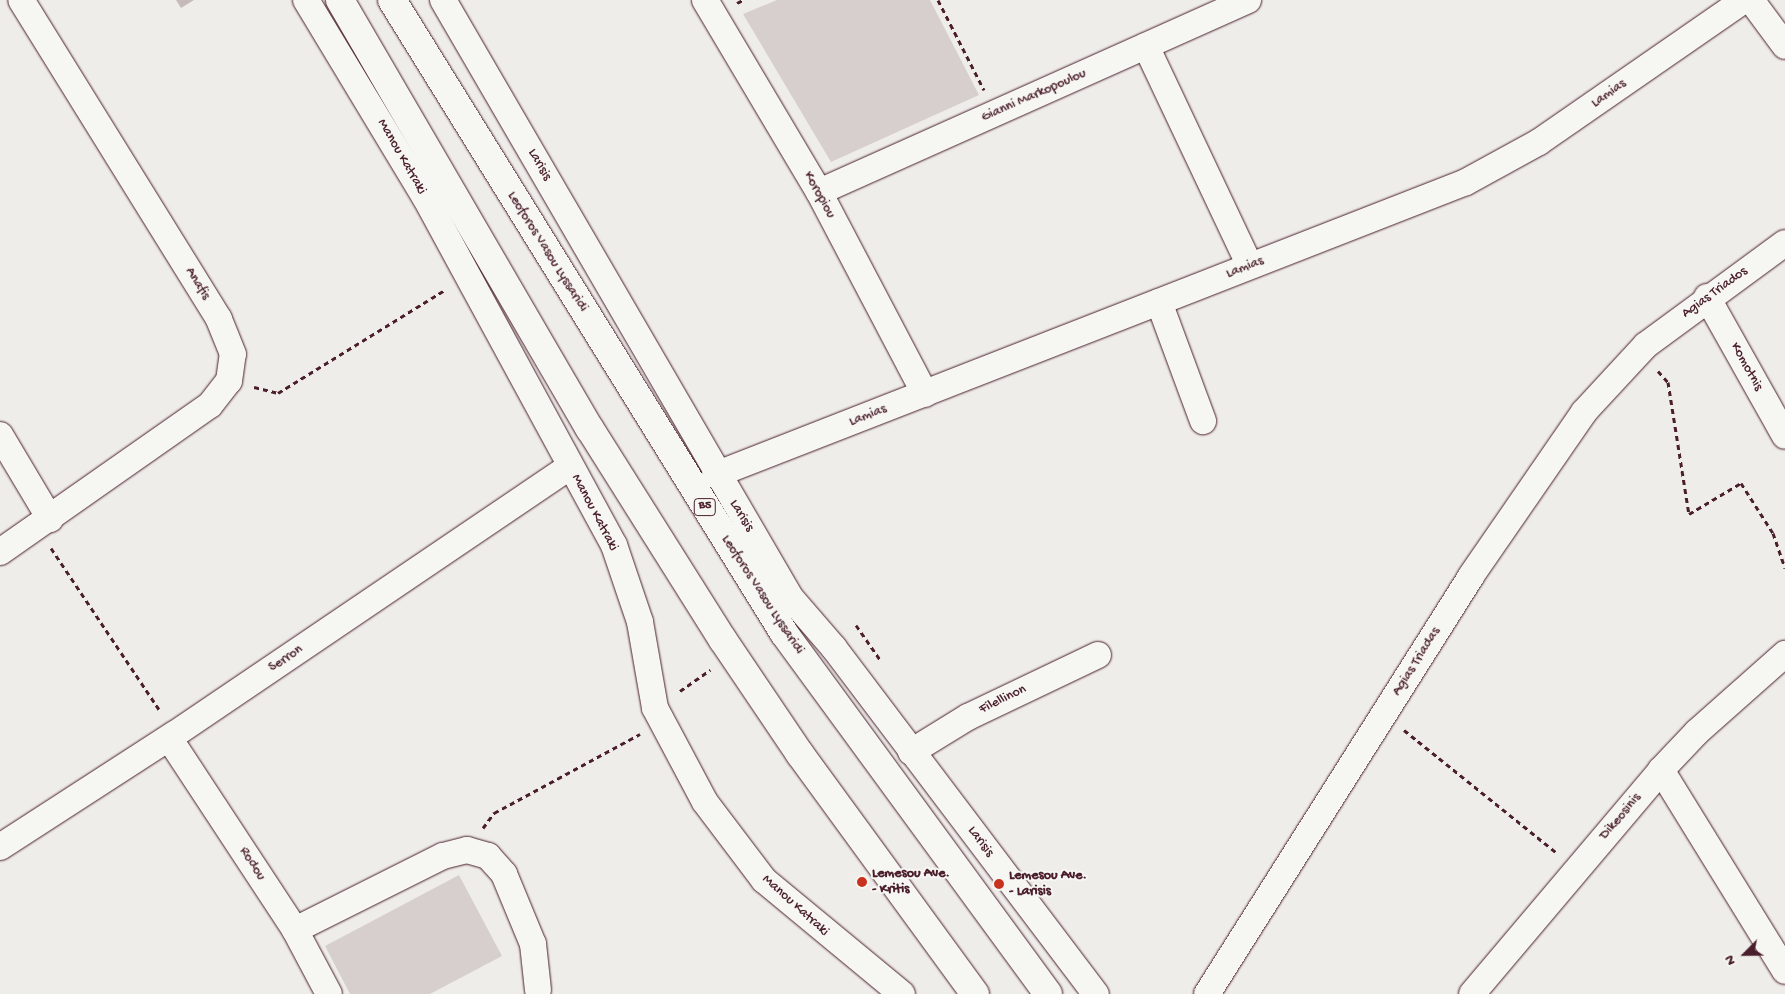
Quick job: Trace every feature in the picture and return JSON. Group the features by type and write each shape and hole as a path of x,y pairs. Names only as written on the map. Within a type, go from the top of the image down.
{"main road":[{"path":"340,0 590,429 718,631 800,754 976,994"},
{"name":"Leoforos Vasou Lyssaridi","path":"392,0 784,633 1048,994"}],"street":[{"name":"Anafis","path":"0,552 210,405 228,381 233,354 219,319 22,0"},
{"name":"Manou Katraki","path":"306,0 332,37 467,276 569,467 614,545 640,622 659,715 705,802 764,880 902,994"},
{"name":"Larisis","path":"443,0 715,474 790,597 834,648 1096,994"},
{"name":"Koropiou","path":"705,0 819,192 926,394"},
{"name":"Gianni Markopoulou","path":"819,192 1248,0"},
{"name":"Lamias","path":"715,474 926,394 1466,182 1538,142 1744,0"},
{"path":"1751,0 1785,46"},
{"path":"1146,46 1250,266"},
{"name":"Agias Triados","path":"1643,348 1707,297 1785,242"},
{"name":"Komotnis","path":"1707,297 1785,436"},
{"path":"1159,302 1203,420"},
{"name":"Agias Triadas","path":"1207,994 1384,714 1584,412 1643,348"},
{"path":"0,435 44,523"},
{"name":"Serron","path":"0,846 172,736 569,467"},
{"name":"Dikeosinis","path":"1472,994 1661,770 1697,732 1785,654"},
{"name":"Filellinon","path":"911,752 968,717 1098,655"},
{"name":"Rodou","path":"172,736 295,930 329,994"},
{"path":"1661,770 1785,971"},
{"path":"295,930 443,856 467,850 488,856 504,874 533,944 538,990"}],"path":[{"path":"938,0 995,113"},
{"path":"228,381 278,393 467,276"},
{"path":"1643,348 1668,382 1689,514 1741,483 1772,533 1785,568"},
{"path":"44,523 172,736"},
{"path":"856,625 885,666"},
{"path":"467,850 494,813 659,715 711,670"},
{"path":"1384,714 1577,869"}],"shaded area":[{"path":"777,0 930,0 979,95 831,162 743,14"},
{"path":"459,875 502,956 430,994 350,994 325,946"}],"building":[{"path":"176,0 194,0 181,8"}],"place":[{"name":"Lemesou Ave. - Kritis","path":"862,882"},
{"name":"Lemesou Ave. - Larisis","path":"999,884"}]}
